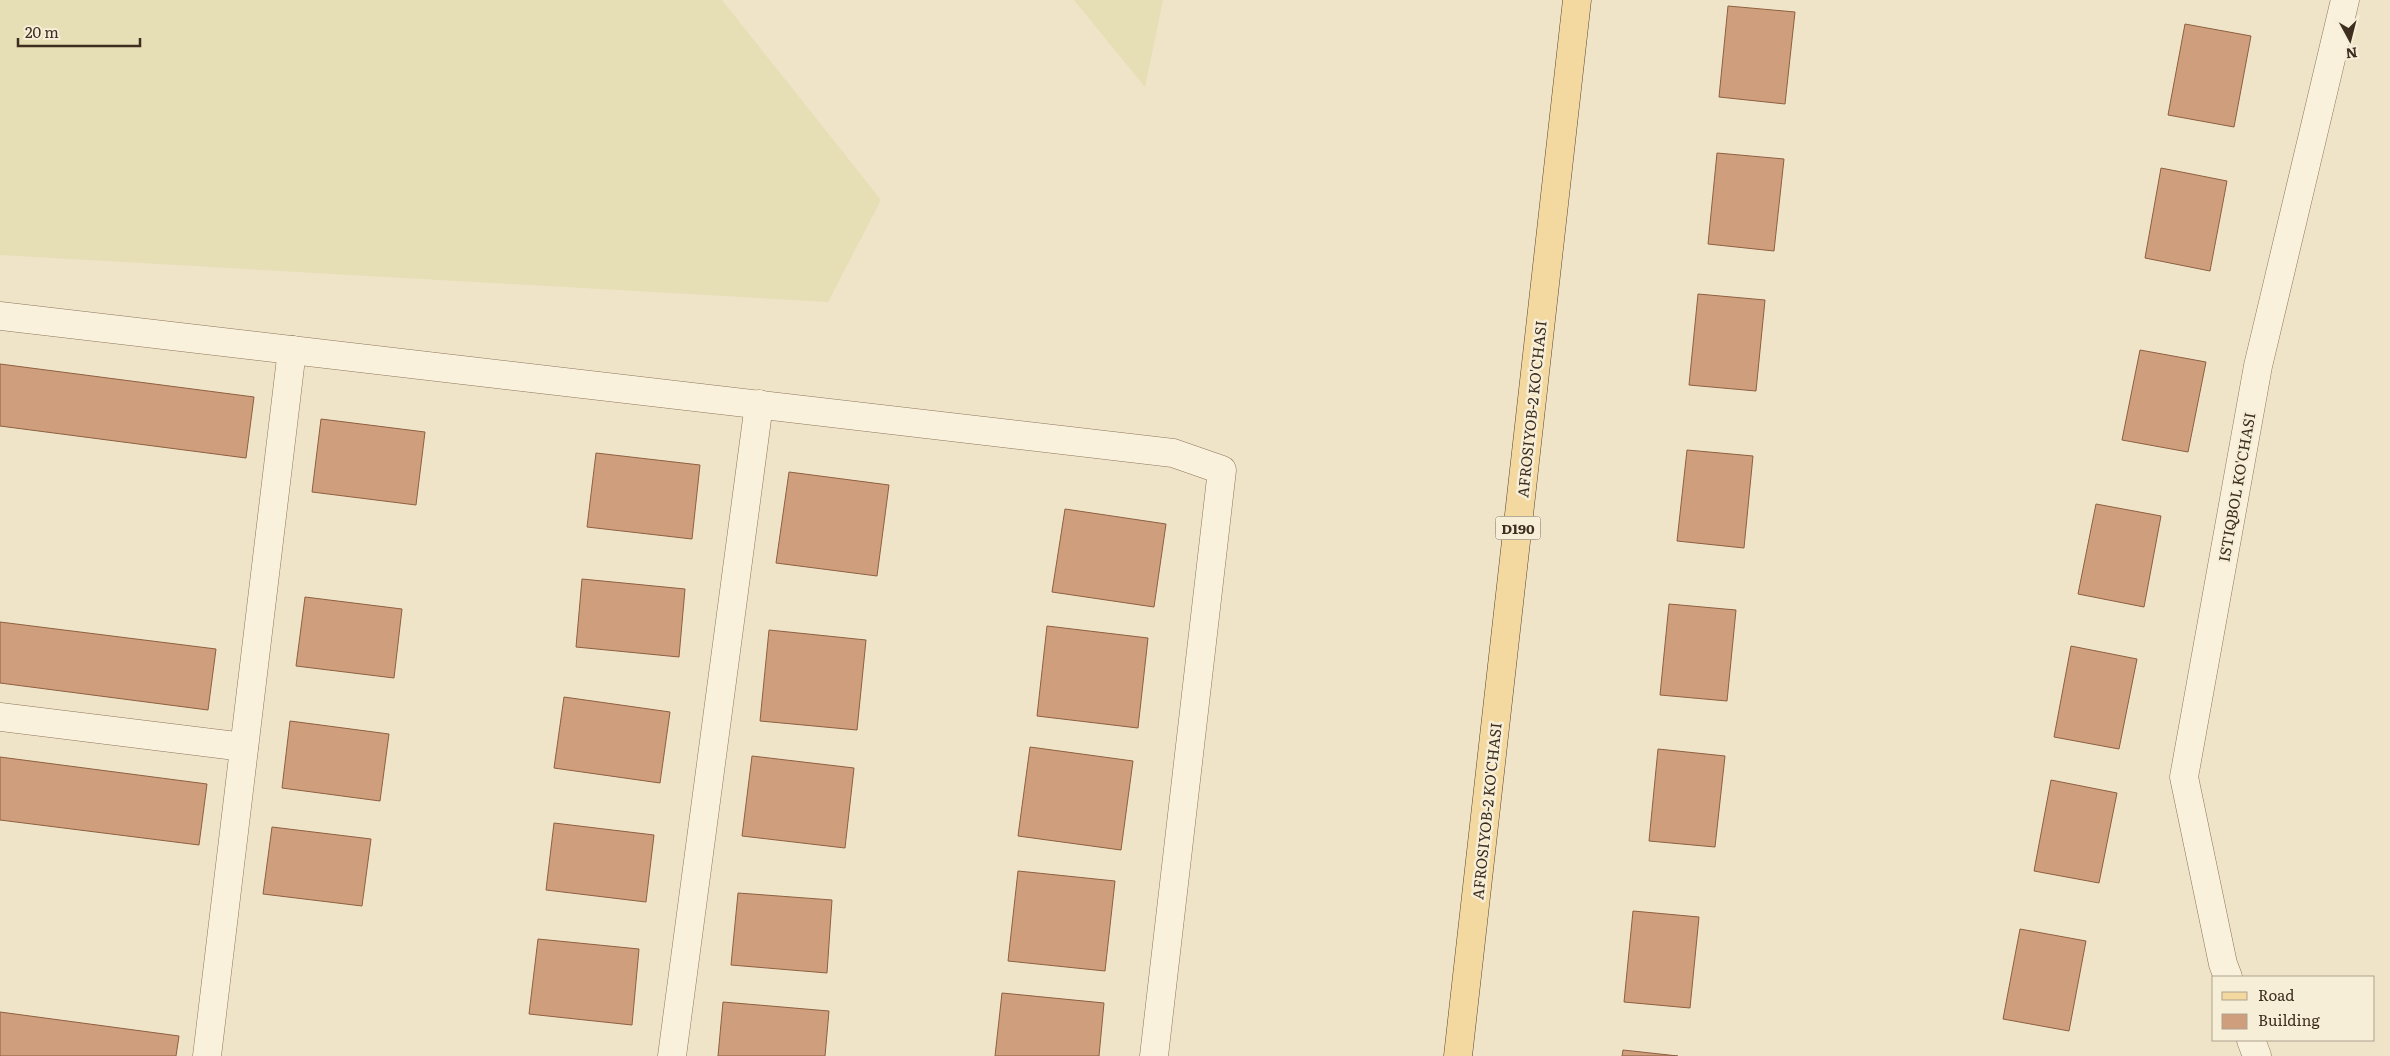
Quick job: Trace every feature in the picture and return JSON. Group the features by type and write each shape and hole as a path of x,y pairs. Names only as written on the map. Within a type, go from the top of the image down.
{"main road":[{"name":"AFROSIYOB-2 KO'CHASI","path":"1458,1056 1577,0"}],"street":[{"name":"ISTIQBOL KO'CHASI","path":"2228,976 2223,964 2184,777 2258,366 2345,0"},
{"path":"0,316 1173,453 1222,470 1154,1056"},
{"path":"207,1056 292,350"},
{"path":"672,1056 759,404"},
{"path":"0,717 244,747"},
{"path":"2251,1041 2257,1056"}],"shaded area":[{"path":"0,0 722,0 881,200 828,302 0,255"},
{"path":"1074,0 1163,0 1145,87"}],"building":[{"path":"1728,6 1795,12 1785,104 1719,97"},
{"path":"2185,24 2251,36 2234,127 2168,115"},
{"path":"1717,153 1784,159 1774,251 1708,244"},
{"path":"2161,168 2227,181 2210,271 2145,258"},
{"path":"1698,294 1765,300 1756,391 1689,385"},
{"path":"2140,350 2206,362 2188,452 2122,440"},
{"path":"0,364 254,397 246,458 0,426"},
{"path":"321,419 425,432 416,505 312,492"},
{"path":"1687,450 1753,456 1744,548 1677,541"},
{"path":"596,453 700,465 692,539 587,527"},
{"path":"789,472 889,485 877,576 776,563"},
{"path":"2096,504 2161,516 2144,607 2078,594"},
{"path":"1065,509 1166,524 1154,607 1052,592"},
{"path":"582,579 685,589 679,657 576,647"},
{"path":"305,597 402,609 394,678 296,666"},
{"path":"1669,604 1736,610 1727,701 1660,695"},
{"path":"0,622 216,649 208,710 0,683"},
{"path":"1047,626 1148,638 1138,728 1037,716"},
{"path":"769,630 866,640 857,730 760,721"},
{"path":"2071,646 2137,659 2119,749 2054,737"},
{"path":"564,697 670,712 660,783 554,768"},
{"path":"290,721 389,734 380,801 282,788"},
{"path":"1030,747 1133,761 1121,850 1018,836"},
{"path":"1658,749 1725,756 1715,847 1649,841"},
{"path":"752,756 854,768 845,848 742,836"},
{"path":"0,757 207,784 199,845 0,820"},
{"path":"2051,780 2117,793 2099,883 2034,871"},
{"path":"554,823 654,835 646,902 546,890"},
{"path":"272,827 371,839 362,906 263,894"},
{"path":"1018,871 1115,881 1105,971 1008,961"},
{"path":"738,893 832,900 827,973 731,965"},
{"path":"1633,911 1699,917 1690,1008 1624,1002"},
{"path":"2020,929 2086,941 2069,1031 2003,1019"},
{"path":"538,939 639,949 632,1025 529,1014"},
{"path":"1002,993 1104,1003 1099,1056 995,1056"},
{"path":"723,1002 829,1011 825,1056 718,1056"},
{"path":"0,1012 179,1036 176,1056 0,1056"},
{"path":"1623,1050 1678,1056 1622,1056"}]}
